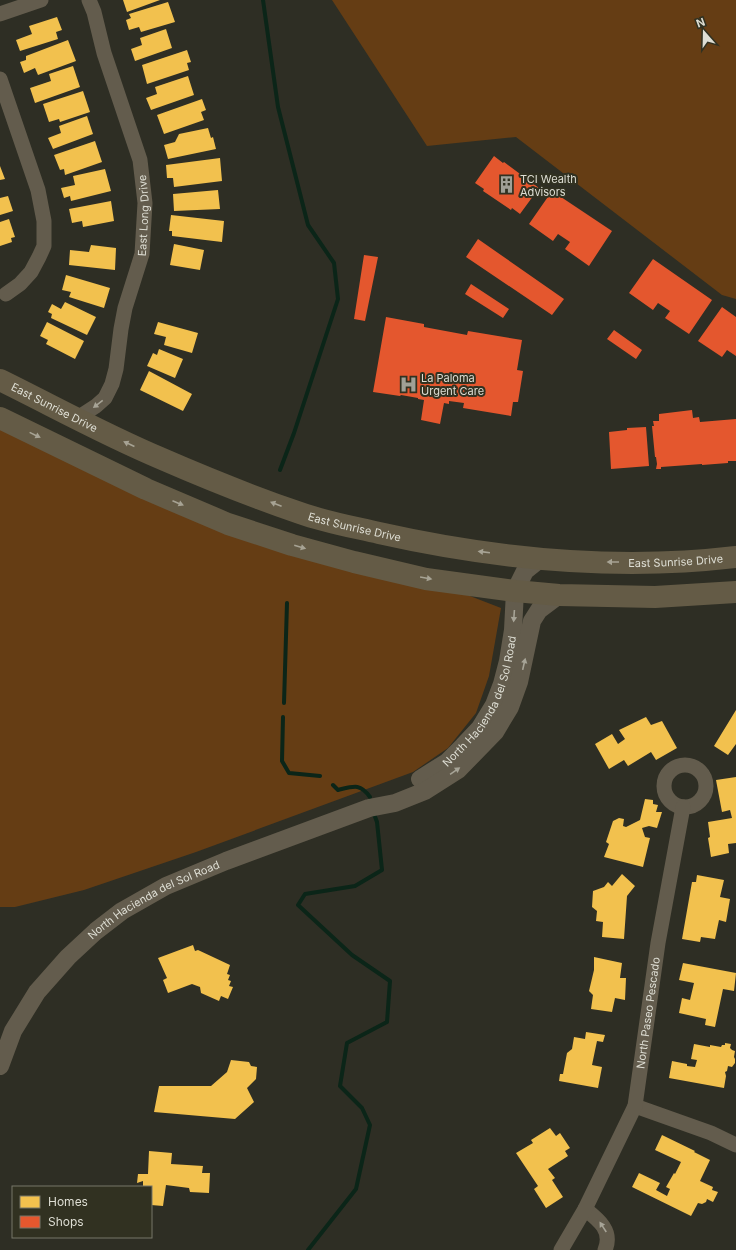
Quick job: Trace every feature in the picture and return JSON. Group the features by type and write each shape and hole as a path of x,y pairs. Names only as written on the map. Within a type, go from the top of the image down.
{"main road":[{"name":"East Sunrise Drive","path":"0,380 76,419 159,458 302,514 426,543 480,552 540,559 591,562 659,562 736,557"},
{"path":"0,418 146,489 228,524 338,558 426,579 515,591 559,595 655,597 736,592"},
{"path":"146,489 159,458"}],"street":[{"path":"0,14 41,0"},
{"name":"East Long Drive","path":"76,419 96,406 105,398 112,384 116,369 125,308 142,254 145,203 140,160 104,53 94,12 88,0"},
{"path":"0,79 38,190 44,221 44,246 32,272 20,284 6,294"},
{"name":"North Hacienda del Sol Road","path":"369,808 387,794 408,786 447,762 480,728 494,704 502,684 508,661 513,630 515,591 525,571 540,559"},
{"name":"North Hacienda del Sol Road","path":"0,1066 13,1031 37,992 68,957 96,931 122,911 166,886 226,861 369,808 395,803 425,791 458,770 495,732 510,707 520,682 532,621 539,610 559,595"},
{"name":"North Paseo Pescado","path":"561,1250 585,1209 635,1106 658,943 683,807"},
{"path":"635,1106 711,1133 736,1144"},
{"path":"585,1209 597,1219 607,1233 608,1244 605,1250"}],"shaded area":[{"path":"332,0 736,0 736,299 722,295 516,137 427,146"},
{"path":"0,418 146,489 426,579 501,608 489,676 476,713 448,748 413,772 196,852 84,890 15,907 0,907"}],"building: Homes":[{"path":"123,0 160,0 127,12"},
{"path":"168,2 175,22 141,32 139,27 129,30 126,20 131,18 129,14"},
{"path":"57,17 62,30 56,32 58,39 20,51 16,40 32,34 29,26"},
{"path":"166,29 172,48 135,61 131,49 142,45 140,38"},
{"path":"68,40 76,61 38,75 35,68 24,73 20,62 26,60 26,56"},
{"path":"187,50 191,62 187,63 189,70 147,84 142,65"},
{"path":"73,66 80,87 35,103 30,88 51,81 49,74"},
{"path":"188,76 194,95 151,110 146,98 157,94 155,87"},
{"path":"83,91 90,112 60,122 59,119 49,122 43,104"},
{"path":"202,99 206,110 201,112 204,120 164,134 157,115"},
{"path":"87,116 93,134 53,149 48,138 61,133 59,126"},
{"path":"208,128 211,138 213,137 216,149 168,159 164,145 175,142 179,134"},
{"path":"95,141 102,162 65,175 64,169 60,170 54,155"},
{"path":"220,158 222,181 174,187 173,178 167,178 166,165"},
{"path":"0,166 5,179 0,180"},
{"path":"105,169 111,191 71,201 70,196 64,198 61,188 75,185 73,176"},
{"path":"218,190 220,209 174,211 173,194"},
{"path":"8,196 13,211 0,215 0,198"},
{"path":"111,201 114,221 83,227 82,221 72,223 69,209"},
{"path":"171,215 224,221 222,242 172,236 172,231 169,231"},
{"path":"9,219 15,237 11,238 12,242 0,246 0,222"},
{"path":"174,244 204,250 200,270 170,265"},
{"path":"91,245 116,248 115,270 69,265 70,250 89,252"},
{"path":"66,275 110,288 104,308 69,297 71,292 62,290"},
{"path":"65,302 96,317 87,335 51,318 52,314 48,312 52,304 61,309"},
{"path":"47,322 84,341 75,359 46,344 48,340 40,336"},
{"path":"158,322 198,333 192,353 164,345 166,337 154,334"},
{"path":"159,349 183,359 175,378 147,366 153,353 157,355"},
{"path":"149,371 192,394 183,411 140,390"},
{"path":"736,710 736,744 728,755 714,746"},
{"path":"646,717 651,725 662,721 677,748 656,760 651,752 628,766 624,760 609,769 595,744 612,734 618,744 625,739 619,730"},
{"path":"736,777 736,843 728,844 729,853 711,857 708,838 710,837 708,822 732,818 730,810 722,812 716,780"},
{"path":"645,799 653,800 653,804 658,805 656,812 662,812 657,828 649,826 642,828 645,837 650,838 643,867 604,857 609,844 606,842 613,821 619,818 624,819 623,826 626,827 640,820"},
{"path":"622,874 635,886 627,896 624,939 602,937 603,922 596,921 597,911 592,907 593,891 604,887 608,882 612,886"},
{"path":"697,875 724,880 720,897 730,899 726,922 719,920 715,939 701,937 700,942 682,939 692,882 696,882"},
{"path":"193,945 195,951 198,950 230,965 227,974 230,975 228,980 231,981 229,986 233,987 228,999 221,996 219,1001 201,993 200,987 192,984 168,993 163,980 167,978 158,958"},
{"path":"594,957 622,963 620,978 626,978 625,1000 615,998 612,1012 591,1009 593,995 589,991 594,970"},
{"path":"683,963 736,973 734,991 723,989 715,1027 705,1025 706,1019 679,1013 682,998 690,1000 694,983 679,980"},
{"path":"586,1032 605,1035 603,1042 597,1041 592,1065 602,1067 598,1088 559,1081 560,1074 563,1074 567,1053 572,1049 574,1037 585,1039"},
{"path":"725,1043 731,1044 730,1048 735,1051 735,1063 732,1067 728,1066 727,1071 725,1072 726,1076 724,1088 669,1078 672,1061 695,1067 697,1060 691,1059 694,1044 710,1047 710,1045 721,1047 722,1045 725,1045"},
{"path":"231,1060 249,1062 251,1066 257,1067 256,1079 247,1088 254,1102 235,1119 154,1112 159,1086 211,1086 227,1072"},
{"path":"550,1128 556,1136 560,1133 570,1148 565,1151 568,1156 548,1169 555,1178 552,1180 563,1197 546,1208 534,1189 538,1186 516,1153 533,1143 531,1140"},
{"path":"662,1135 710,1160 700,1181 713,1187 712,1190 718,1192 713,1202 707,1199 706,1202 702,1204 698,1203 691,1216 632,1187 639,1173 660,1183 656,1190 667,1196 670,1189 666,1187 681,1162 655,1150"},
{"path":"149,1151 172,1153 171,1164 203,1166 202,1173 210,1173 209,1193 190,1192 189,1188 166,1185 163,1206 152,1205 152,1186 143,1186 143,1181 137,1183 138,1174 148,1174"}],"building: Shops":[{"name":"TCI Wealth Advisors","path":"494,156 539,188 520,214 512,208 511,210 483,191 484,189 475,183"},
{"path":"552,191 612,231 589,266 565,249 570,242 558,234 553,241 529,224"},
{"path":"478,239 564,299 552,315 466,257"},
{"path":"364,255 378,257 365,321 354,319"},
{"path":"653,259 712,300 689,334 665,318 670,311 658,303 653,310 629,293"},
{"path":"471,284 509,309 503,318 465,294"},
{"path":"722,307 736,317 736,356 727,350 722,357 698,341"},
{"path":"386,317 424,324 424,327 467,335 468,331 522,340 517,370 523,371 518,402 513,402 511,416 463,408 464,403 449,401 449,404 444,403 440,424 421,420 424,400 401,395 373,392"},
{"path":"614,330 642,350 636,359 607,339"},
{"path":"692,410 693,418 699,417 700,422 736,419 736,461 728,461 728,463 661,467 661,469 656,469 657,464 652,426 654,426 653,421 659,421 659,414"},
{"path":"646,427 649,466 611,469 609,432 627,430 627,428"}],"waterway":[{"path":"263,0 278,107 308,225 334,263 338,299 294,433 280,470"},
{"path":"284,703 287,603"},
{"path":"283,717 282,761 289,773 320,776"},
{"path":"333,785 338,790 353,787 360,788 363,789 370,797"},
{"path":"308,1250 356,1189 370,1125 362,1108 340,1086 347,1043 387,1022 390,981 352,955 298,905 305,894 355,886 382,870 377,822 374,814"}],"place":[{"name":"TCI Wealth Advisors","path":"507,185"},
{"name":"La Paloma Urgent Care","path":"408,384"}]}
